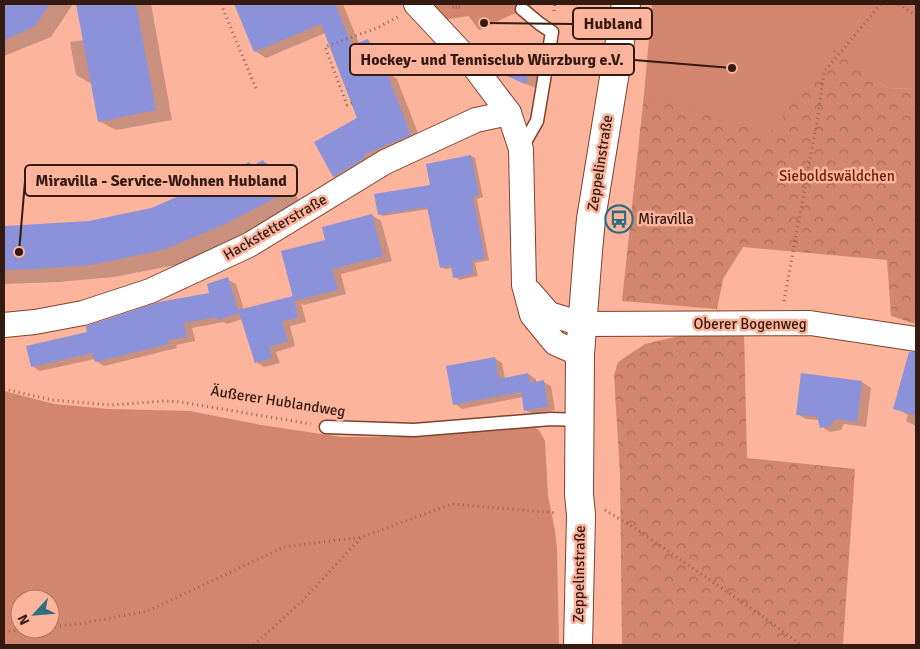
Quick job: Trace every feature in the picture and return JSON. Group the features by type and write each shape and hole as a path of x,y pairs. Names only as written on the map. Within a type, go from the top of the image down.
{"street":[{"name":"Zeppelinstraße","path":"578,645 579,420 582,324 592,219 626,4"},
{"path":"417,5 472,64 509,113 521,149 524,285 532,315 555,343 580,354"},
{"name":"Hackstetterstraße","path":"4,325 83,314 150,291 250,245 385,162 476,120 509,113"},
{"path":"524,285 549,314 582,324"},
{"name":"Oberer Bogenweg","path":"582,324 810,324 916,339"}],"lane":[{"path":"521,149 537,121 552,32 522,8"},
{"name":"Äußerer Hublandweg","path":"326,427 414,430 551,419 579,420"}],"path":[{"path":"221,4 257,91"},
{"path":"780,323 818,116 824,72 880,4"},
{"path":"899,4 916,16"},
{"path":"352,103 347,105 325,47 377,28 406,14 417,5"},
{"name":"Äußerer Hublandweg","path":"4,389 52,400 111,405 164,401 181,402 326,427"},
{"path":"60,625 84,623 148,611 284,547 362,537 452,504 580,504 636,529 765,618 800,645"},
{"path":"254,645 302,601 362,537"}],"green space":[{"path":"430,4 460,4 469,16 446,21"},
{"path":"460,4 535,4 479,30"},
{"path":"652,4 916,4 916,89 888,88 834,49 769,134 644,95"},
{"name":"Sieboldswäldchen","path":"834,48 888,88 916,89 916,324 891,316 887,260 743,247 723,279 717,309 622,301 644,94"},
{"path":"744,333 747,458 855,469 843,645 622,645 620,474 614,375 618,362 645,344 680,336"},
{"path":"4,391 54,404 109,409 190,411 261,425 341,437 422,437 509,422 528,425 539,430 545,441 548,496 557,550 559,645 4,645"}],"building":[{"path":"4,4 50,4 34,27 4,40"},
{"path":"76,4 136,4 156,110 98,122"},
{"path":"234,4 335,4 352,45 368,39 381,73 386,71 411,135 363,155 365,158 333,177 314,142 357,118 321,24 254,52"},
{"path":"518,47 537,55 525,84 507,76"},
{"path":"471,155 479,195 473,197 485,258 472,261 474,274 453,278 451,265 440,268 427,207 378,215 374,194 430,185 426,164"},
{"path":"263,160 281,195 223,225 163,250 91,265 4,270 4,226 89,221 151,208 203,186 249,162 252,166"},
{"path":"372,214 383,256 332,269 338,290 294,301 281,251 325,240 322,227"},
{"path":"228,277 238,310 293,296 298,318 282,321 288,341 269,347 272,358 255,363 239,313 218,320 217,317 184,323 187,337 168,340 169,344 95,362 92,353 31,367 26,346 87,332 86,326 159,302 209,293 207,284"},
{"path":"909,352 916,352 916,415 893,409"},
{"path":"495,357 499,379 528,373 530,383 544,380 548,406 524,411 521,392 453,405 446,366"},
{"path":"801,373 862,381 857,422 835,419 832,425 820,428 817,416 796,415"}],"place":[{"name":"Hubland","path":"484,23"},
{"name":"Hockey- und Tennisclub Würzburg e.V.","path":"732,68"},
{"name":"Miravilla","path":"619,219"},
{"name":"Miravilla - Service-Wohnen Hubland","path":"19,252"}]}
